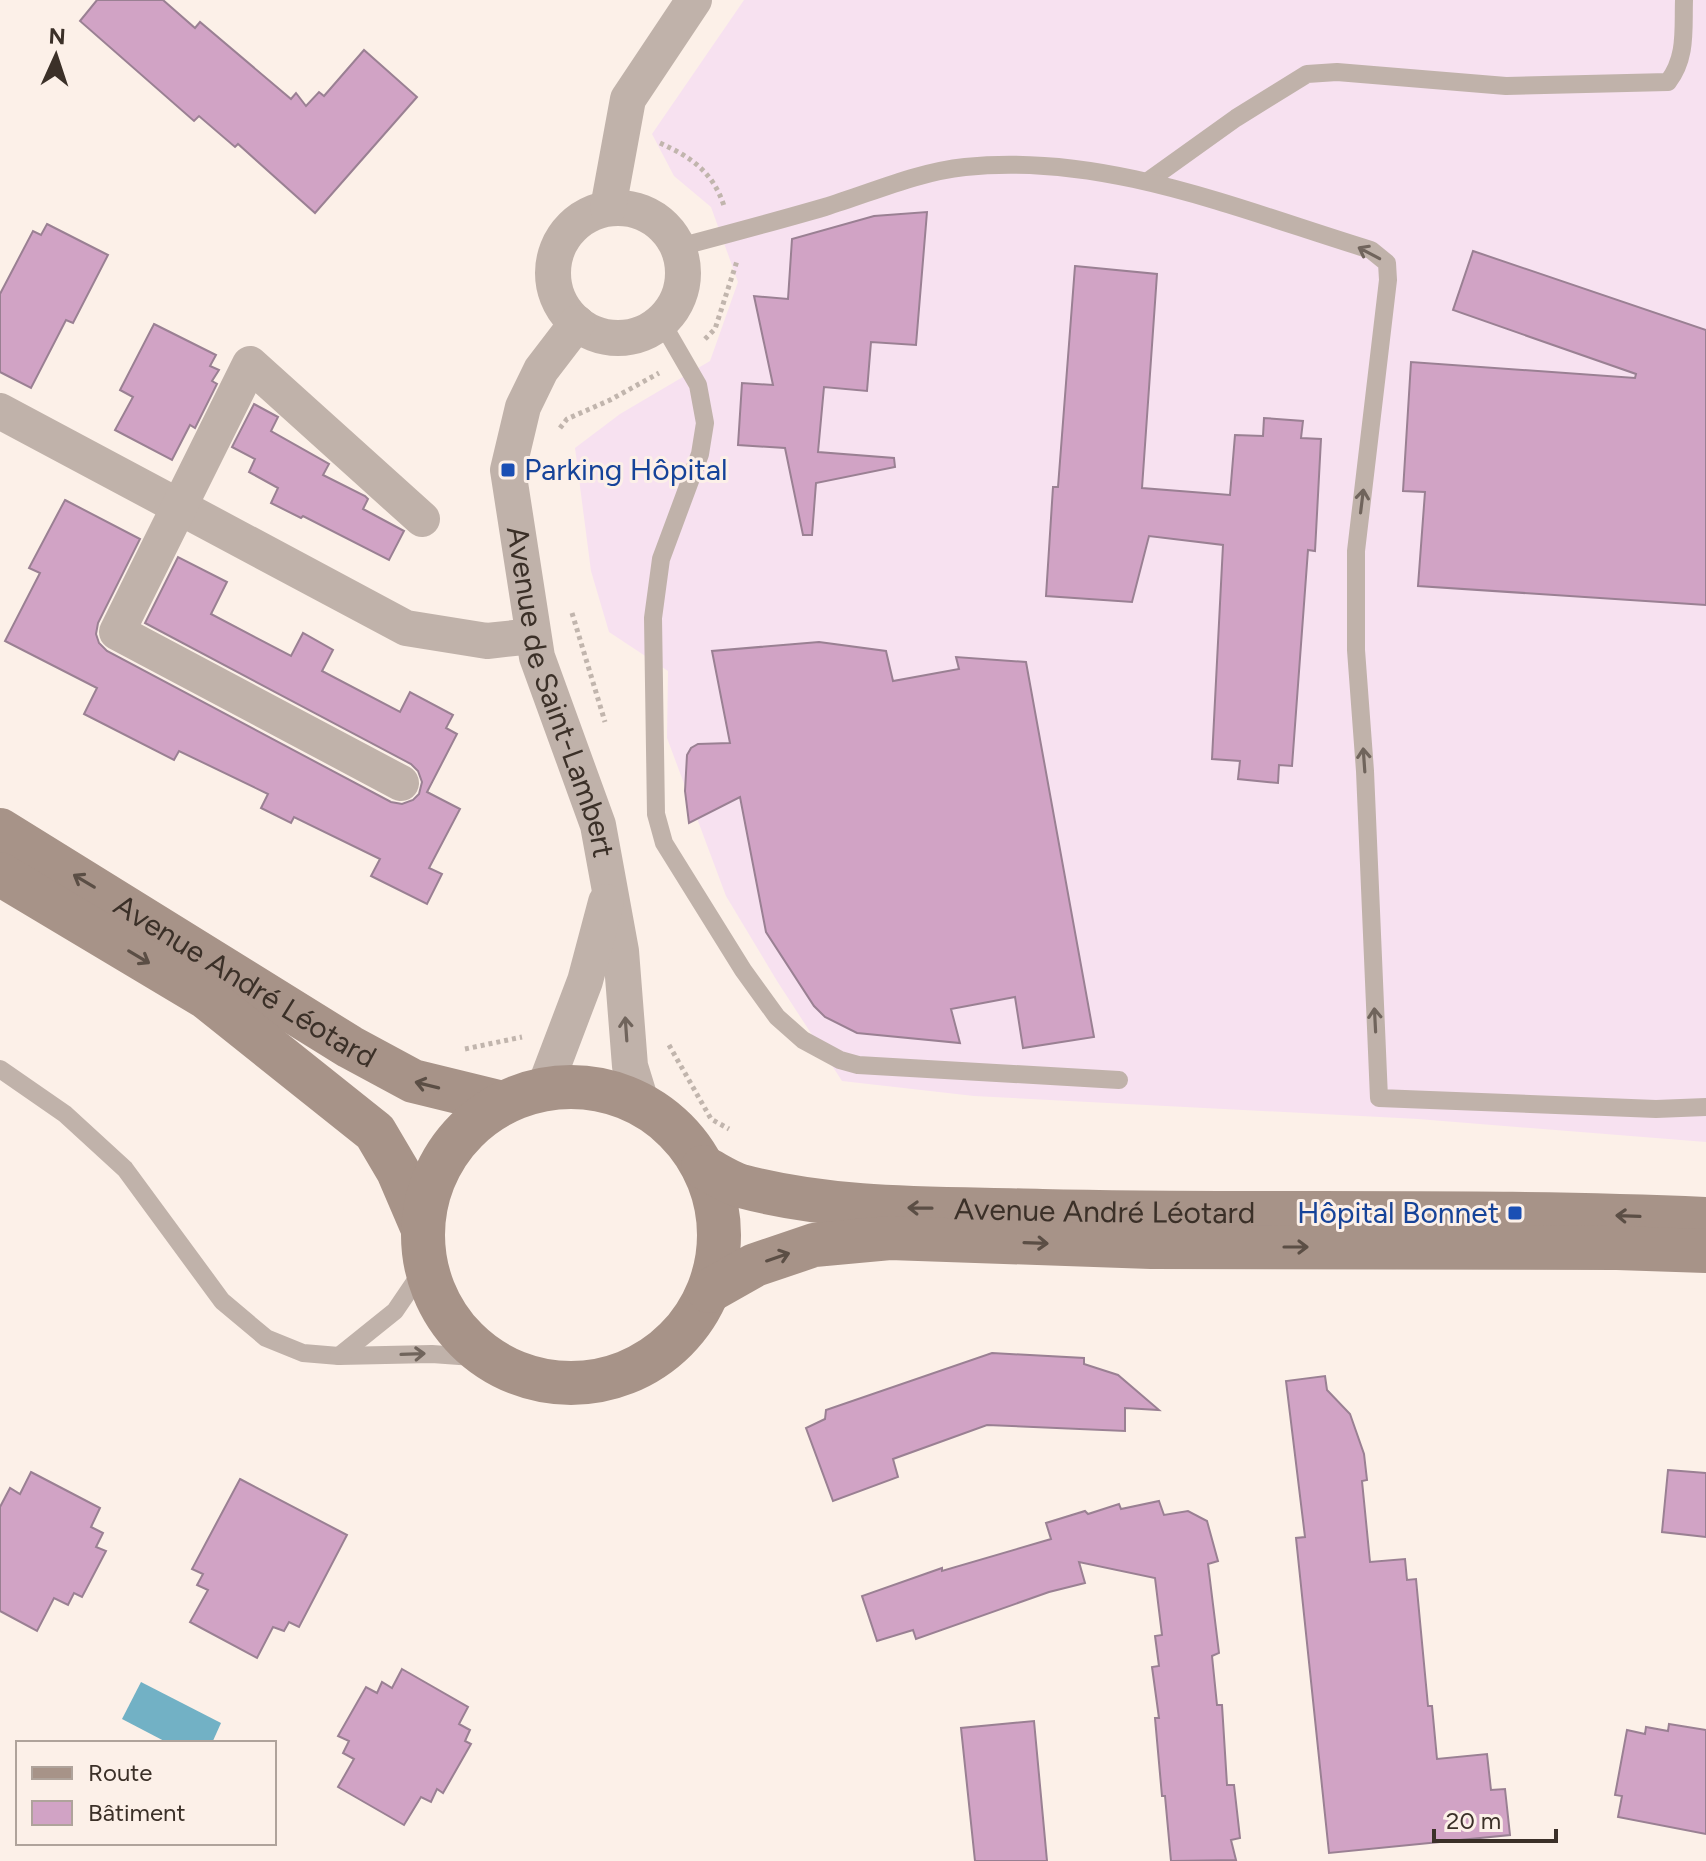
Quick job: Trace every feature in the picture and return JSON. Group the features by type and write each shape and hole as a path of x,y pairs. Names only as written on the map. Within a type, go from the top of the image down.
{"main road":[{"name":"Avenue André Léotard","path":"0,830 350,1047 413,1081 503,1103"},
{"name":"Avenue André Léotard","path":"0,874 207,998 375,1132 398,1171 424,1247 434,1294 447,1319 465,1340 487,1358 516,1373 548,1382 581,1383 614,1377 644,1364 671,1345 693,1320 709,1291 755,1265 814,1245 890,1238 1151,1247 1706,1251"},
{"path":"424,1247 429,1189 446,1154 471,1125 503,1103 544,1089 578,1086 610,1092 642,1105 677,1131 703,1167 714,1197 719,1229 718,1261 709,1291"},
{"name":"Avenue André Léotard","path":"703,1167 738,1185 814,1199 890,1207 1144,1213 1530,1213 1706,1219"}],"street":[{"path":"608,208 628,99 694,0"},
{"path":"629,207 649,215 667,228 679,247 684,270 682,292 671,312 655,328 634,337 611,338 589,332 560,303 553,284 553,263 559,243 572,226 588,214 608,208 629,207"},
{"name":"Avenue de Saint-Lambert","path":"577,323 541,370 523,407 508,470 537,657 598,825 621,951 630,1066 642,1105"},
{"path":"401,783 117,632 250,364 422,519"},
{"path":"0,411 406,628 487,641 533,636"},
{"name":"Avenue de Saint-Lambert","path":"544,1089 585,981 610,885"}],"lane":[{"path":"1148,181 1236,118 1307,74 1337,72 1506,86 1668,82 1678,69 1683,51 1684,0"},
{"path":"679,247 911,179 964,167 1034,166 1148,181 1371,250 1387,263 1388,280 1356,551 1356,650 1365,771 1379,1098 1656,1109 1706,1107"},
{"path":"661,321 698,385 705,423 700,454 661,559 653,618 654,781 656,814 664,843 743,970 777,1017 803,1040 840,1060 858,1065 1119,1080"},
{"path":"0,1069 65,1114 125,1169 222,1301 266,1338 303,1353 339,1356 432,1354 487,1358"},
{"path":"339,1356 395,1311 424,1247"}],"path":[{"path":"686,155 717,186 740,252 715,329 707,337"},
{"path":"553,439 567,419 653,376"},
{"path":"570,604 610,736"},
{"path":"666,1034 670,1047"}],"shaded area":[{"path":"744,0 1706,0 1706,1142 1418,1119 974,1096 842,1081 726,896 667,738 668,671 609,632 591,571 575,448 620,414 710,361 738,282 711,207 674,176 652,134"}],"water":[{"path":"141,1682 221,1723 213,1741 164,1741 122,1719"}],"building":[{"path":"97,0 163,0 195,28 200,22 291,99 296,93 306,106 319,92 324,96 364,50 417,97 315,213 238,144 235,147 199,116 194,121 80,21"},
{"path":"927,212 916,345 871,342 867,391 824,387 818,452 894,458 895,467 816,483 812,535 803,535 785,448 738,445 742,383 773,385 754,296 788,299 792,239 874,216"},
{"path":"47,224 108,255 73,323 66,320 31,388 0,372 0,294 33,231 41,235"},
{"path":"1473,251 1706,330 1706,605 1418,586 1425,492 1403,491 1411,362 1635,378 1636,374 1453,310"},
{"path":"1075,266 1157,274 1142,488 1230,495 1235,435 1263,436 1264,418 1303,421 1301,438 1321,439 1315,551 1308,550 1292,766 1279,765 1278,783 1238,779 1240,761 1212,759 1223,545 1149,536 1132,602 1046,596 1053,487 1058,487"},
{"path":"154,324 216,355 210,366 219,370 212,381 217,384 195,428 190,425 172,460 115,430 133,397 120,390"},
{"path":"254,404 278,417 271,431 329,464 323,475 365,496 368,499 363,509 404,531 389,560 271,503 278,488 249,472 255,459 232,447"},
{"path":"65,500 140,539 98,623 96,634 107,651 391,802 402,804 419,794 422,782 411,764 145,623 178,557 227,582 211,614 291,656 303,633 333,650 322,671 400,712 410,692 453,715 446,728 457,734 427,792 460,809 429,868 442,874 427,904 371,876 380,859 294,817 291,823 261,808 268,794 179,751 174,760 84,714 97,688 5,641 40,573 29,568"},
{"path":"819,642 886,651 893,681 959,669 956,657 1026,662 1094,1037 1023,1048 1015,997 951,1009 960,1043 857,1033 825,1017 814,1006 766,932 740,797 689,823 685,791 687,755 691,748 698,744 730,743 712,651"},
{"path":"992,1353 1084,1358 1084,1364 1118,1375 1159,1410 1125,1408 1125,1431 987,1425 893,1459 898,1477 833,1501 806,1428 825,1419 826,1410"},
{"path":"1325,1376 1327,1390 1350,1414 1364,1454 1367,1480 1362,1481 1370,1562 1405,1559 1407,1580 1416,1579 1428,1706 1432,1706 1437,1759 1487,1754 1491,1790 1505,1789 1510,1835 1329,1853 1296,1538 1305,1537 1286,1381"},
{"path":"1668,1470 1706,1473 1706,1537 1662,1532"},
{"path":"31,1472 100,1508 91,1527 103,1533 96,1547 106,1551 82,1597 74,1593 68,1605 54,1598 37,1631 0,1611 0,1507 10,1488 20,1494"},
{"path":"240,1479 347,1535 299,1627 289,1622 284,1631 273,1627 257,1658 190,1622 208,1590 197,1585 203,1574 192,1569"},
{"path":"1159,1501 1164,1515 1188,1511 1207,1521 1218,1561 1208,1564 1219,1653 1212,1656 1217,1705 1222,1705 1227,1785 1234,1785 1240,1838 1231,1840 1236,1860 1171,1861 1165,1796 1162,1796 1155,1718 1159,1718 1152,1667 1159,1666 1155,1636 1162,1635 1155,1578 1079,1562 1085,1583 1049,1592 916,1639 913,1630 877,1641 862,1596 942,1568 942,1571 1051,1539 1046,1523 1119,1504 1121,1509"},
{"path":"402,1669 468,1707 459,1724 470,1730 465,1741 471,1744 443,1793 437,1789 431,1802 421,1797 404,1825 338,1787 354,1759 343,1753 349,1741 338,1736 366,1687 377,1693 382,1682 392,1688"},
{"path":"1034,1721 1047,1861 975,1861 961,1728"},
{"path":"1669,1724 1706,1730 1706,1834 1618,1817 1622,1796 1615,1795 1627,1730 1645,1734 1646,1727 1668,1731"}],"place":[{"name":"Parking Hôpital","path":"508,470"},
{"name":"Hôpital Bonnet","path":"1515,1213"}]}
